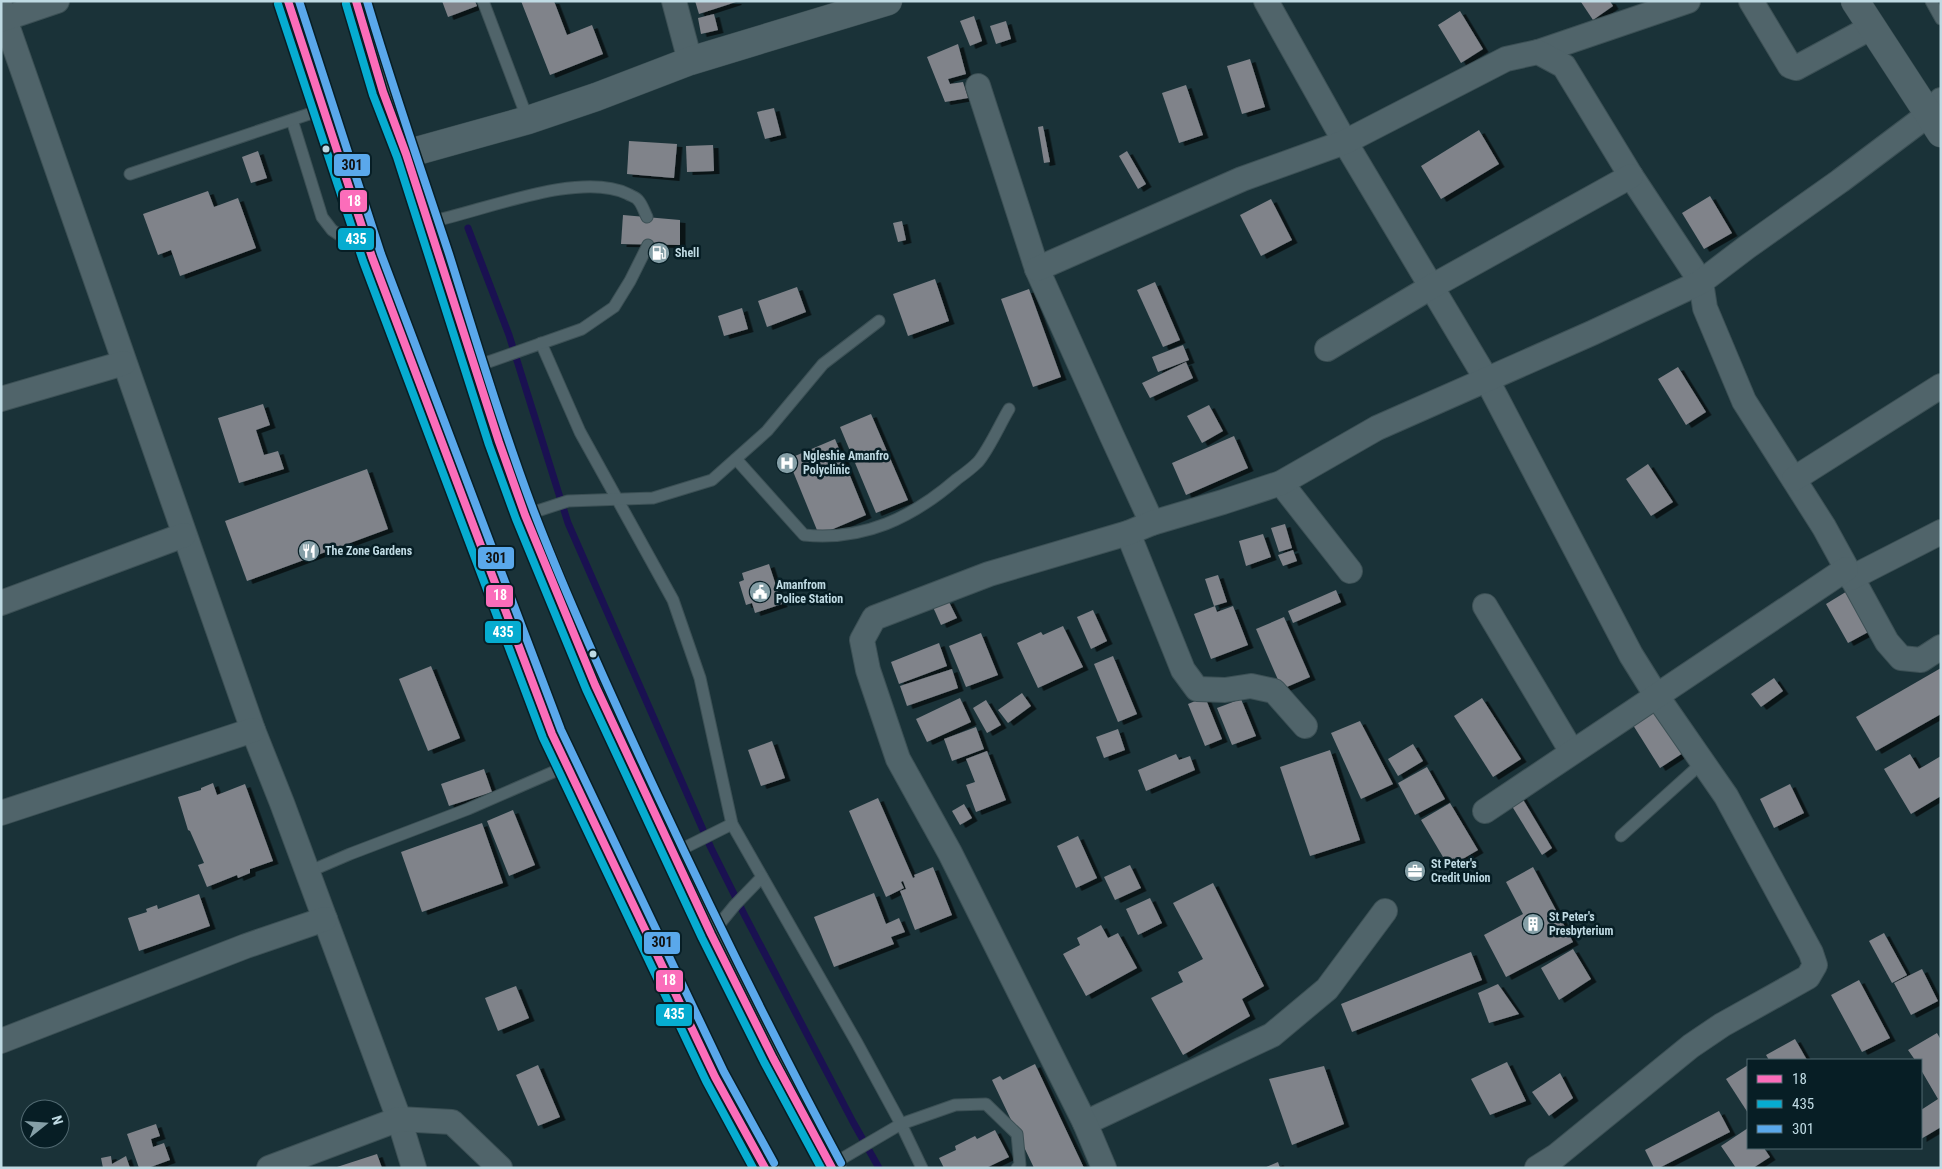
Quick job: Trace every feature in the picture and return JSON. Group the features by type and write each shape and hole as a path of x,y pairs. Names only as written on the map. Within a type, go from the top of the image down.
{"highway":[{"path":"288,1 372,257 549,725 715,1077 765,1168"},
{"path":"356,1 383,92 406,154 474,367 526,515 595,685 711,934 773,1058 831,1166"}],"street":[{"path":"57,1 2,16 53,154 253,730 308,872 399,1119 414,1168"},
{"path":"674,1 690,62"},
{"path":"406,154 528,120 690,62 888,1"},
{"path":"1266,1 1345,142 1487,380 1631,655 1730,804 1812,953 1814,965 1808,976 1722,1025 1691,1046 1556,1156 1537,1168"},
{"path":"1037,269 1242,179 1345,142 1506,59 1538,52 1688,1"},
{"path":"1751,1 1793,68 1872,27"},
{"path":"1104,1168 1085,1124 950,853 898,758 868,670 862,640 874,618 989,574 1128,533 1152,522 1281,483 1377,428 1701,282 1840,181 1937,116 1855,1"},
{"path":"1538,52 1564,66 1701,282 1705,308 1744,401 1824,527 1887,642 1901,658 1921,660 1941,647"},
{"path":"978,86 1037,269 1152,522"},
{"path":"1327,350 1431,287 1632,176"},
{"path":"1,399 124,362"},
{"path":"1794,478 1941,386"},
{"path":"1281,483 1350,570"},
{"path":"1485,810 1656,695 1849,574 1941,532"},
{"path":"1128,533 1183,670 1197,689 1225,690 1251,686 1274,690 1305,726"},
{"path":"1,603 184,535"},
{"path":"1485,606 1572,752"},
{"path":"1,813 253,730"},
{"path":"1085,1124 1272,1035 1328,989 1385,911"},
{"path":"1,1041 246,946 325,919"},
{"path":"269,1168 399,1119 452,1122 500,1168"}],"lane":[{"path":"483,1 528,120"},
{"path":"1931,1 1941,19"},
{"path":"130,174 324,109"},
{"path":"292,120 322,217 332,230 372,257"},
{"path":"427,222 451,218 522,198 581,186 619,189 637,199 647,217"},
{"path":"474,367 582,330 614,307 630,282 648,245"},
{"path":"526,515 568,501 653,498 712,480 767,431 822,364 879,321"},
{"path":"541,343 580,432 673,600 700,678 732,824 857,1043 901,1124 922,1168"},
{"path":"736,459 804,535 827,537 856,534 888,524 942,493 978,462 1009,409"},
{"path":"1621,836 1702,763"},
{"path":"308,872 468,809 567,766"},
{"path":"673,853 732,824"},
{"path":"711,934 762,877"},
{"path":"831,1166 901,1124 955,1105 986,1104 1017,1134 1020,1165 1017,1168"}],"building":[{"path":"442,1 475,1 477,6 448,17"},
{"path":"521,1 554,1 567,35 592,25 603,54 550,75"},
{"path":"695,1 736,1 736,2 699,14"},
{"path":"1610,1 1613,6 1593,20 1581,2"},
{"path":"1460,11 1483,49 1461,63 1438,25"},
{"path":"714,14 718,30 701,34 698,18"},
{"path":"974,16 982,41 970,46 960,21"},
{"path":"1006,21 1011,39 996,44 990,26"},
{"path":"958,44 966,74 948,79 950,84 963,82 968,98 945,102 927,57"},
{"path":"1250,59 1265,107 1242,114 1227,66"},
{"path":"1186,85 1203,135 1179,143 1162,93"},
{"path":"774,108 781,135 765,139 757,112"},
{"path":"1043,126 1050,162 1044,163 1038,127"},
{"path":"1479,130 1499,164 1441,199 1421,166"},
{"path":"629,141 677,144 674,178 627,174"},
{"path":"713,145 714,171 687,172 686,146"},
{"path":"258,151 267,178 251,183 242,157"},
{"path":"1127,151 1146,184 1138,189 1119,156"},
{"path":"208,191 214,207 238,198 256,248 180,276 171,250 158,255 143,214"},
{"path":"1710,196 1732,233 1704,249 1682,213"},
{"path":"1271,199 1292,240 1261,256 1240,215"},
{"path":"623,215 680,220 680,245 621,244"},
{"path":"902,221 906,240 898,242 893,223"},
{"path":"935,279 949,321 908,336 893,294"},
{"path":"1155,282 1180,340 1163,347 1137,290"},
{"path":"797,287 806,312 767,327 758,301"},
{"path":"1029,289 1061,377 1033,387 1001,299"},
{"path":"742,308 748,329 724,336 718,316"},
{"path":"1183,345 1189,360 1158,372 1152,357"},
{"path":"1186,362 1193,378 1150,398 1142,383"},
{"path":"1678,367 1706,412 1686,425 1658,379"},
{"path":"263,404 270,425 256,430 264,455 278,451 284,469 239,483 218,418"},
{"path":"1209,405 1223,431 1202,443 1187,416"},
{"path":"871,414 908,500 876,513 840,427"},
{"path":"1234,436 1248,468 1186,495 1172,463"},
{"path":"835,439 866,515 819,535 788,459"},
{"path":"1648,464 1673,502 1651,516 1626,479"},
{"path":"367,469 388,529 247,581 225,521"},
{"path":"1285,524 1292,548 1279,552 1271,528"},
{"path":"1263,534 1271,557 1246,566 1239,541"},
{"path":"1293,550 1297,561 1283,566 1278,555"},
{"name":"Amanfrom Police Station","path":"769,564 782,604 755,613 752,603 746,605 739,582 744,580 742,573"},
{"path":"1218,575 1227,602 1214,606 1205,579"},
{"path":"1336,590 1341,602 1293,623 1288,611"},
{"path":"1849,590 1872,630 1848,643 1826,604"},
{"path":"948,600 957,618 941,625 933,607"},
{"path":"1215,606 1217,612 1233,606 1248,645 1211,659 1194,614"},
{"path":"1093,610 1107,641 1091,649 1077,617"},
{"path":"1284,617 1310,677 1282,689 1256,629"},
{"path":"1063,626 1083,667 1038,688 1017,643 1041,632 1043,635"},
{"path":"981,633 998,675 966,687 949,646"},
{"path":"939,643 947,666 899,684 891,662"},
{"path":"1113,656 1137,714 1118,722 1094,664"},
{"path":"431,666 460,738 428,751 399,679"},
{"path":"1941,668 1941,714 1876,751 1856,717"},
{"path":"952,669 958,688 907,706 900,686"},
{"path":"1774,678 1783,691 1761,707 1751,694"},
{"path":"1022,693 1031,706 1008,723 998,710"},
{"path":"1205,697 1222,739 1205,746 1188,704"},
{"path":"960,698 971,722 927,742 916,719"},
{"path":"1482,698 1521,759 1493,777 1454,716"},
{"path":"1241,699 1256,736 1232,745 1217,708"},
{"path":"986,700 1001,725 987,733 973,708"},
{"path":"1659,708 1686,751 1660,768 1633,725"},
{"path":"1360,721 1393,784 1361,799 1331,733"},
{"path":"976,727 984,749 952,761 944,739"},
{"path":"1118,729 1125,750 1104,758 1096,737"},
{"path":"772,741 785,778 761,786 748,750"},
{"path":"1413,744 1423,761 1398,776 1388,759"},
{"path":"1330,750 1360,840 1310,856 1280,767"},
{"path":"987,751 1006,800 976,812 966,785 975,782 966,759"},
{"path":"1176,754 1179,760 1190,756 1195,770 1146,791 1138,770"},
{"path":"1910,754 1919,769 1941,756 1941,796 1911,814 1884,769"},
{"path":"1427,767 1445,799 1415,815 1398,783"},
{"path":"484,769 492,792 449,806 441,784"},
{"path":"213,783 217,795 245,784 273,861 250,869 250,873 238,878 237,875 207,887 198,865 204,863 188,830 178,797 201,790 201,788"},
{"path":"1790,784 1804,813 1774,828 1760,799"},
{"path":"1521,796 1552,848 1542,855 1510,803"},
{"path":"878,798 913,878 915,877 914,875 933,867 952,915 915,930 900,891 906,889 903,881 901,882 904,888 886,897 849,811"},
{"path":"1450,803 1478,850 1449,867 1421,820"},
{"path":"964,804 972,818 960,825 952,811"},
{"path":"513,810 535,865 509,876 487,821"},
{"path":"482,823 503,883 422,912 401,852"},
{"path":"1078,836 1097,878 1076,888 1057,846"},
{"path":"1130,865 1141,888 1115,900 1104,877"},
{"name":"St Peter's Presbyterium","path":"1533,867 1573,942 1506,977 1484,935 1523,914 1506,882"},
{"path":"1213,883 1264,986 1242,999 1250,1016 1183,1055 1151,998 1183,982 1178,972 1203,959 1173,903"},
{"path":"874,893 886,924 899,918 905,932 891,937 894,944 834,967 814,917"},
{"path":"199,894 210,926 139,951 128,918 147,912 146,909 157,905 158,909"},
{"path":"1150,898 1162,923 1138,935 1126,909"},
{"path":"1101,925 1108,938 1118,933 1137,968 1086,996 1063,954 1080,945 1077,938"},
{"path":"1884,933 1907,975 1892,983 1869,941"},
{"path":"1573,949 1591,979 1559,1000 1541,968"},
{"path":"1471,952 1482,980 1352,1032 1341,1004"},
{"path":"1922,969 1938,1001 1911,1015 1894,983"},
{"path":"1859,980 1890,1038 1862,1052 1831,995"},
{"path":"1498,984 1519,1014 1489,1023 1478,993"},
{"path":"516,986 529,1018 498,1031 485,998"},
{"path":"1937,1033 1941,1040 1941,1127 1922,1138 1922,1109 1938,1099 1922,1072 1922,1059 1914,1059 1908,1050"},
{"path":"1795,1039 1806,1059 1768,1059 1766,1055"},
{"path":"1507,1062 1526,1101 1490,1115 1471,1079"},
{"path":"1035,1064 1084,1168 1034,1168 992,1080 1000,1076 1003,1080"},
{"path":"538,1065 560,1117 538,1126 516,1075"},
{"path":"1324,1066 1344,1124 1292,1145 1269,1079"},
{"path":"1747,1066 1747,1111 1726,1079"},
{"path":"1560,1073 1573,1098 1549,1116 1532,1092"},
{"path":"1719,1111 1730,1132 1659,1168 1654,1168 1645,1150"},
{"path":"156,1124 160,1136 151,1139 153,1147 164,1143 170,1160 148,1168 139,1168 127,1134"},
{"path":"1747,1129 1747,1149 1765,1149 1770,1157 1753,1168 1736,1168 1721,1146"},
{"path":"995,1130 1009,1157 986,1168 944,1168 939,1158 956,1150 955,1146 975,1136 977,1139"},
{"path":"377,1154 382,1168 337,1168 337,1167"},
{"path":"111,1156 112,1164 126,1156 130,1168 103,1168 101,1158"},
{"path":"1278,1162 1280,1168 1264,1168"}],"waterway":[{"path":"468,228 509,335 568,523 711,848 853,1122 879,1168"}],"transit line":[{"name":"18","path":"288,1 372,257 552,734 715,1077 765,1168"},
{"name":"301","path":"299,1 381,254 561,730 724,1072 774,1163"},
{"name":"18","path":"356,1 383,92 406,154 499,442 525,515 595,685 711,934 773,1058 832,1168"},
{"name":"301","path":"367,1 500,416 548,548 609,690 724,935 841,1163"},
{"name":"435","path":"278,4 363,261 543,738 706,1081 753,1168"},
{"name":"435","path":"346,4 373,95 397,157 489,445 516,519 586,689 702,938 764,1062 821,1168"}],"place":[{"name":"Shell","path":"659,253"},
{"name":"Ngleshie Amanfro Polyclinic","path":"787,463"},
{"name":"The Zone Gardens","path":"309,551"},
{"name":"Amanfrom Police Station","path":"760,592"},
{"name":"St Peter's Credit Union","path":"1415,871"},
{"name":"St Peter's Presbyterium","path":"1533,924"}]}
